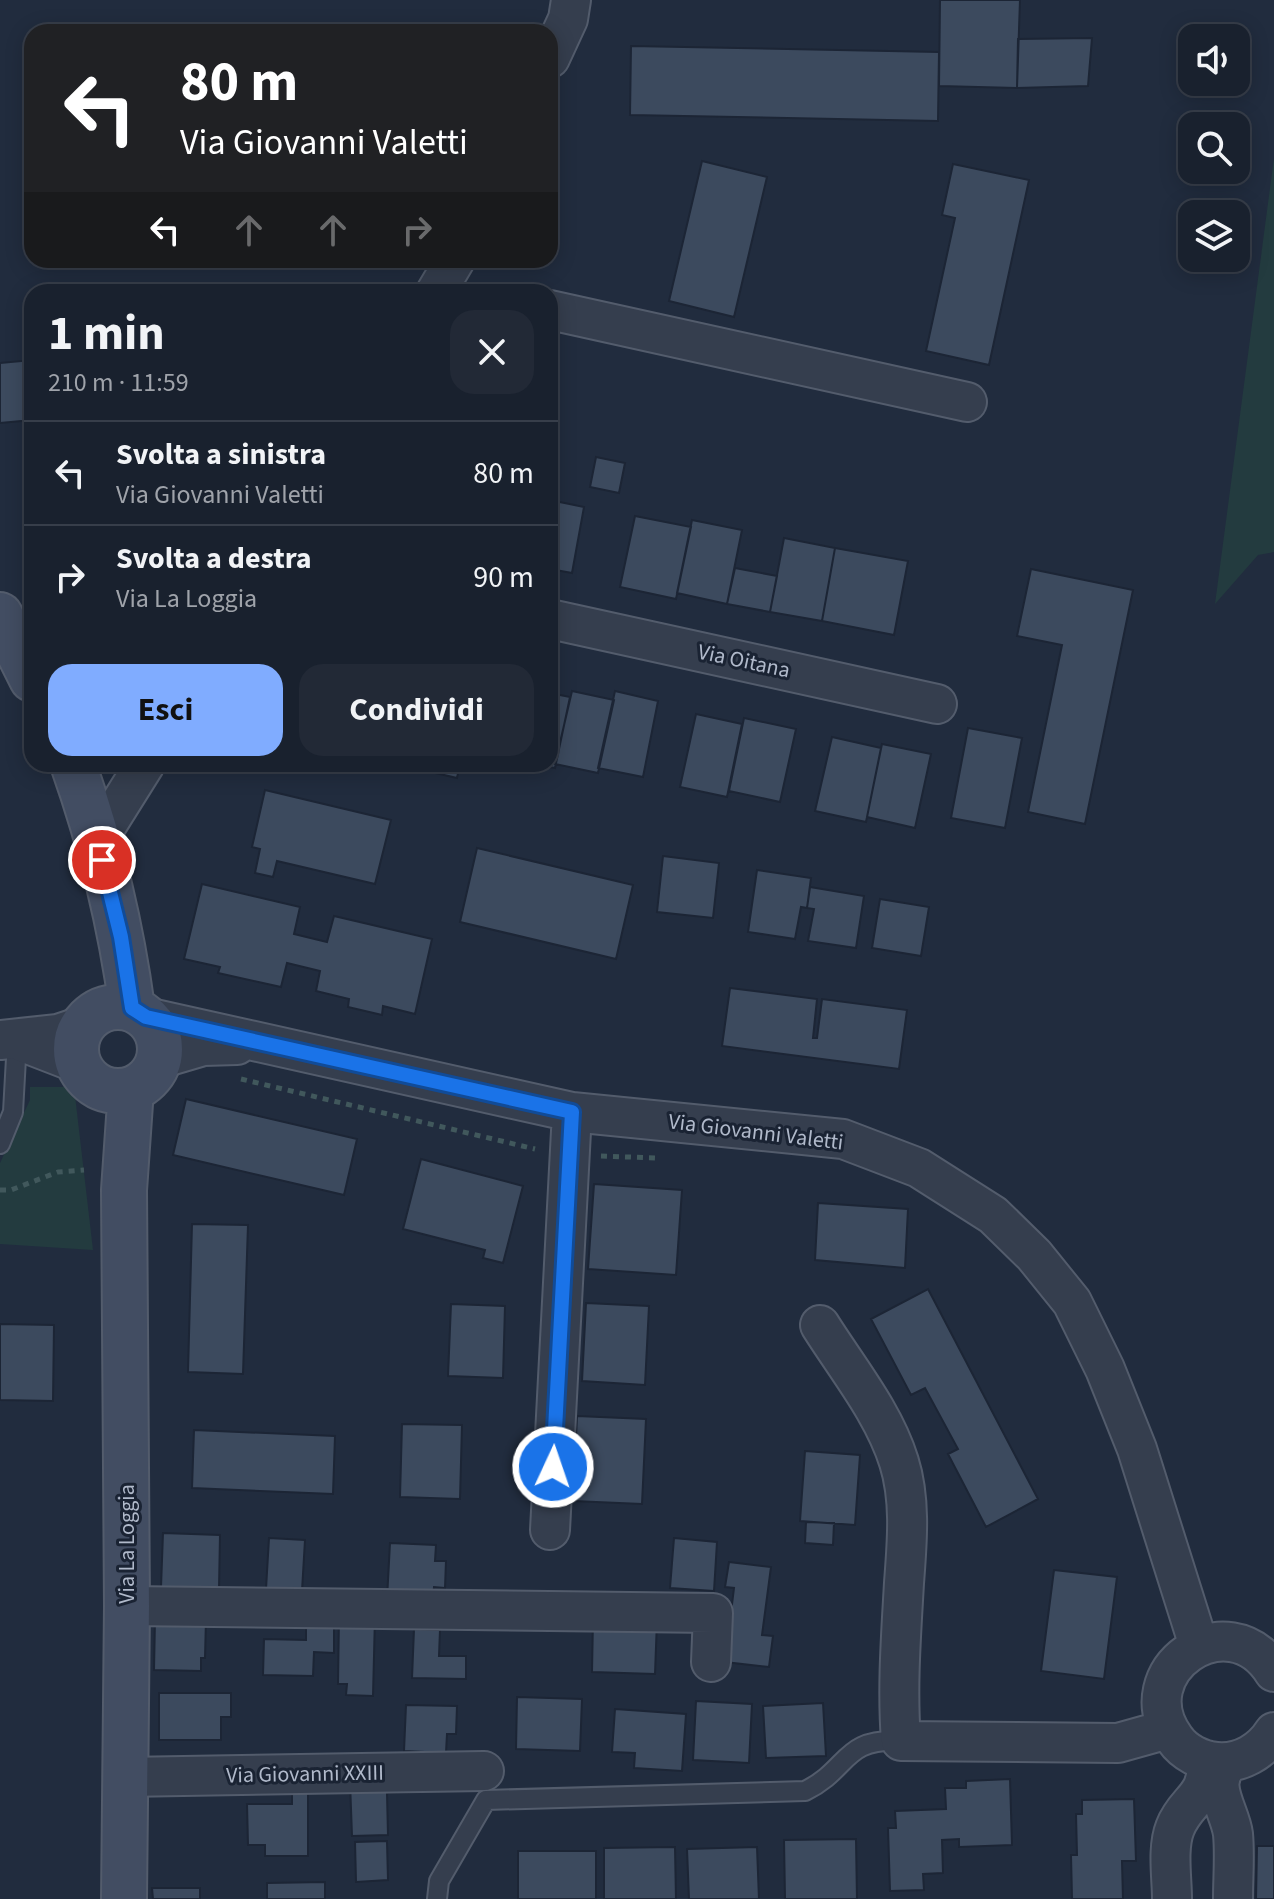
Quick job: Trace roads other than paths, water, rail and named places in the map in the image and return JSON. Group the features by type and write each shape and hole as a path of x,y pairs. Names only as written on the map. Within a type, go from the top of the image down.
{"street":[{"path":"558,41 568,19 571,0"},
{"path":"558,312 967,402"},
{"path":"0,615 24,663"},
{"name":"Via Oitana","path":"558,621 937,704"},
{"name":"Via La Loggia","path":"76,772 98,839 111,904 117,1045 112,1102 124,1190 127,1606 124,1899"},
{"path":"98,839 140,772"},
{"name":"Via Giovanni Valetti","path":"9,1040 117,1045 264,1046 572,1112 843,1139 919,1168 993,1215 1034,1255 1072,1302 1105,1369 1137,1449 1199,1646"},
{"path":"550,1530 572,1112"},
{"path":"820,1325 877,1415 898,1458 905,1483 906,1559 898,1698 901,1741 1118,1743 1168,1729"},
{"path":"127,1606 713,1613 711,1662"},
{"path":"1274,1672 1253,1650 1236,1643 1217,1641 1199,1646 1182,1656 1166,1681 1162,1710 1168,1729 1177,1743 1218,1761 1258,1751 1274,1732"},
{"path":"1172,1899 1175,1828 1200,1796 1206,1777 1218,1761"},
{"path":"1218,1761 1220,1793 1233,1832 1233,1899"},
{"name":"Via Giovanni XXIII","path":"125,1777 484,1771"}],"lane":[{"path":"0,1144 13,1112 9,1040"},
{"path":"437,1899 439,1881 486,1800 805,1791 824,1782 855,1748 881,1740 901,1741"}]}
